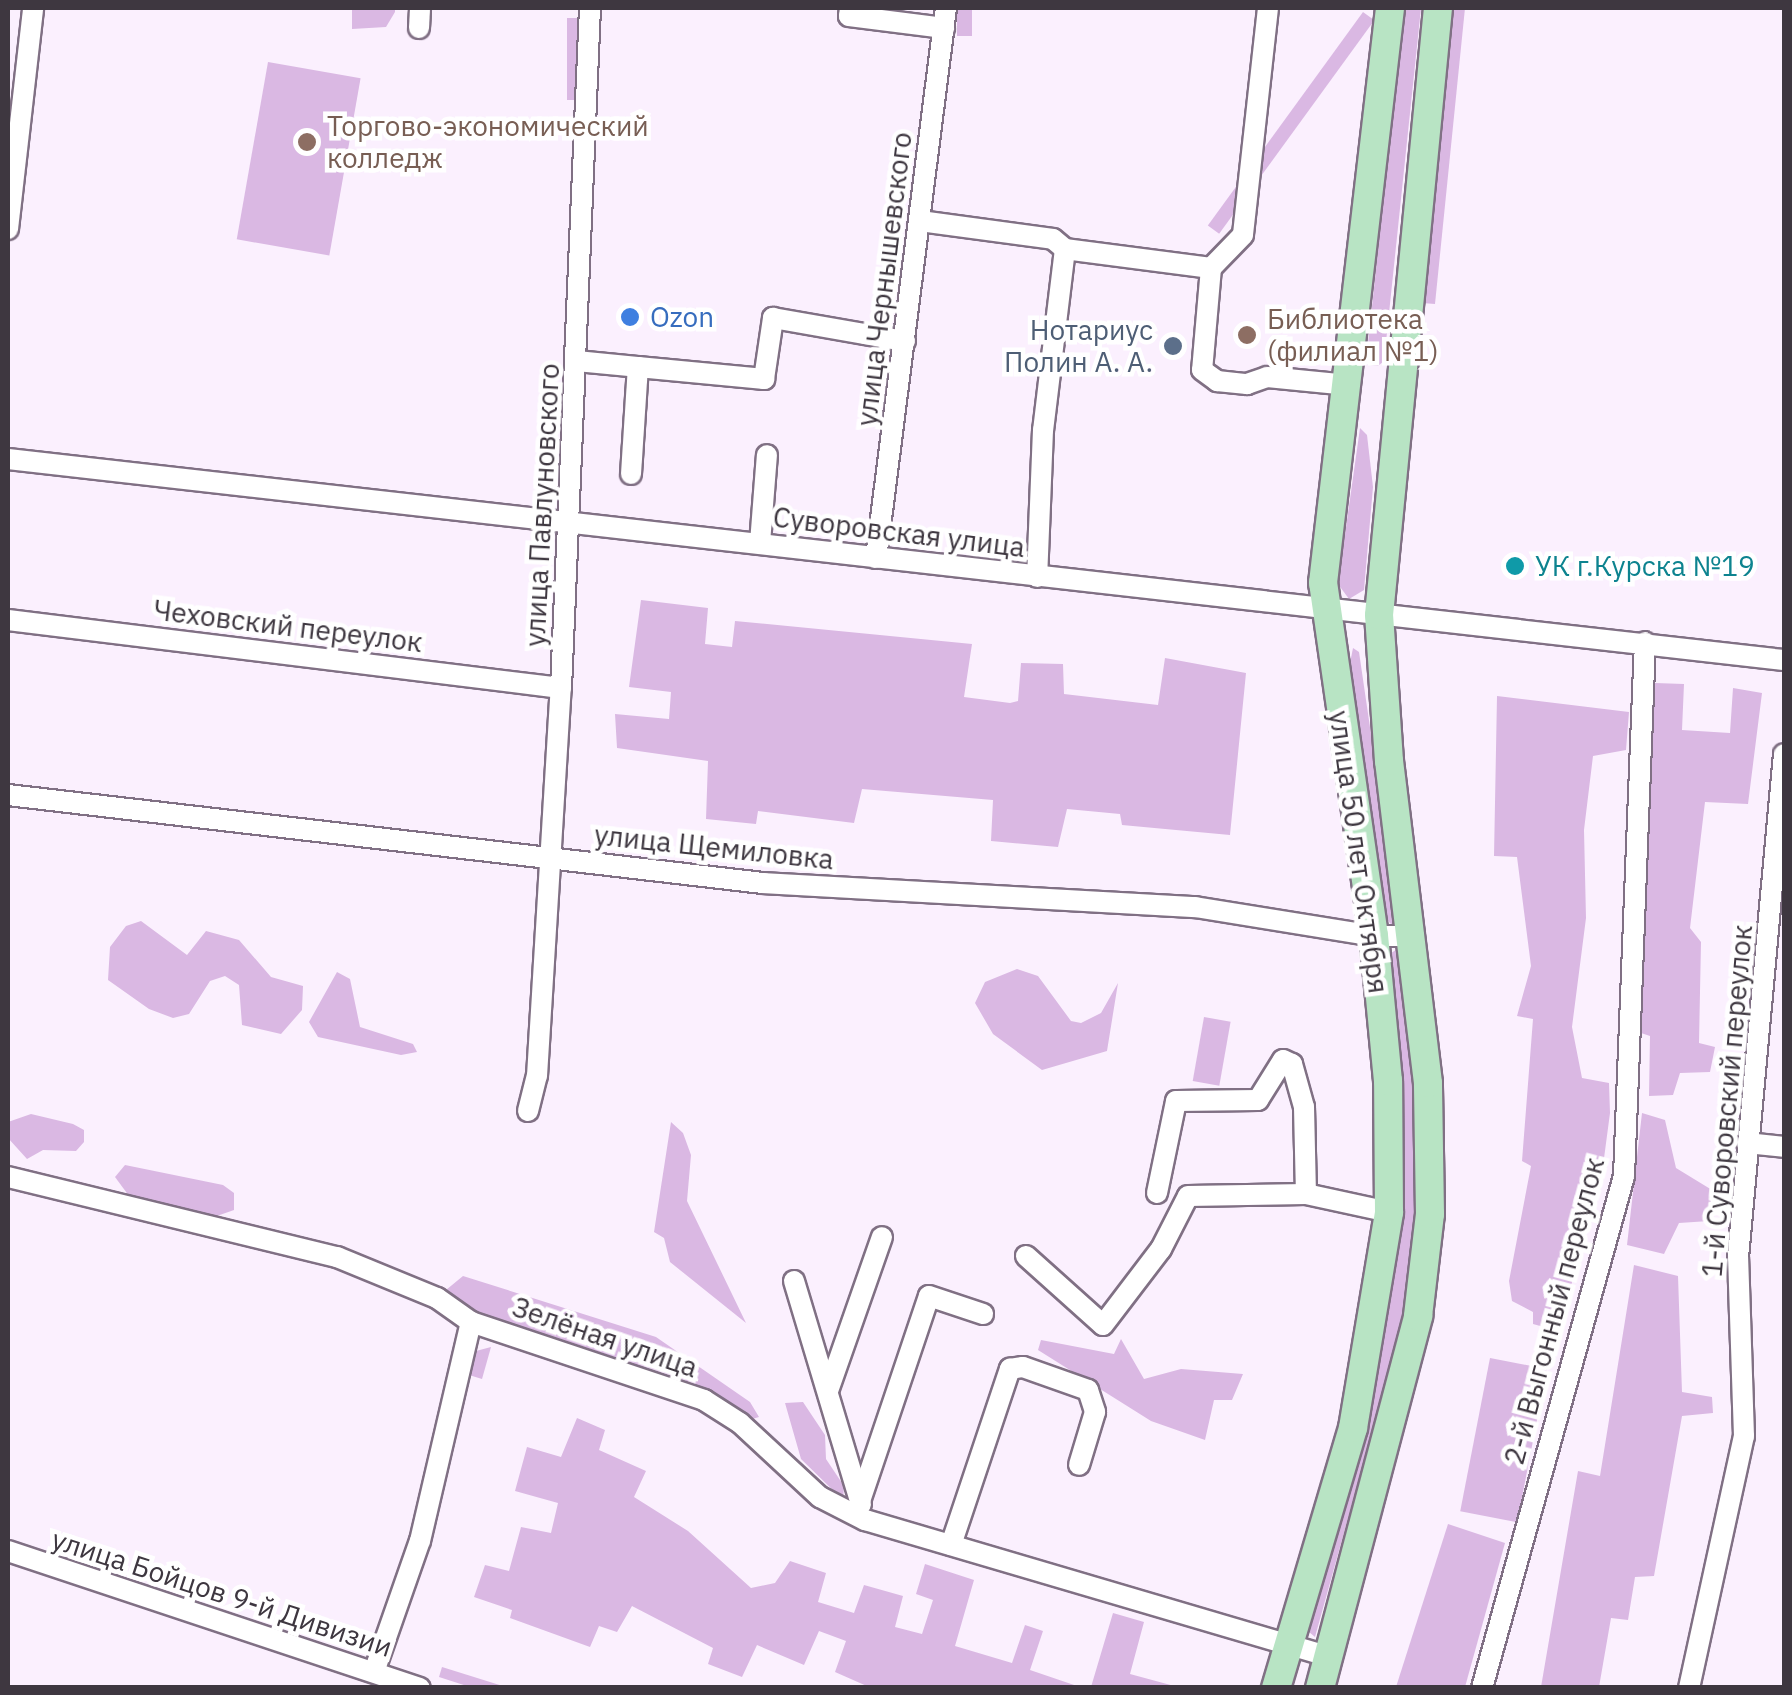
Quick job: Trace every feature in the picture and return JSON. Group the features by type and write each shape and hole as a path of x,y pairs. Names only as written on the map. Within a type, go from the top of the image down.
{"main road":[{"name":"улица 50 лет Октября","path":"1276,1688 1352,1428 1390,1212 1388,1081 1374,936 1325,611 1390,8"},
{"name":"улица 50 лет Октября","path":"1320,1688 1418,1316 1432,1176 1414,936 1389,760 1379,615 1396,386 1438,8"},
{"path":"1350,383 1372,400 1396,386"},
{"path":"1344,427 1352,417 1370,413 1388,425 1392,437"}],"street":[{"path":"8,229 33,8"},
{"name":"улица Павлуновского","path":"528,1111 540,1006 561,688 590,8"},
{"path":"850,8 848,16 945,18"},
{"path":"1268,8 1243,235 1211,268 1202,370 1217,381 1246,384 1266,376 1350,383"},
{"name":"улица Чернышевского","path":"876,558 945,18"},
{"path":"920,221 1054,239 1065,249 1211,268"},
{"path":"1037,576 1043,430 1065,249"},
{"path":"576,361 764,379 774,318 905,341"},
{"path":"631,474 638,367"},
{"path":"760,543 767,456"},
{"name":"Суворовская улица","path":"8,460 1784,660"},
{"name":"Чеховский переулок","path":"8,620 561,688"},
{"name":"2-й Выгонный переулок","path":"1482,1688 1624,1176 1645,642"},
{"name":"1-й Суворовский переулок","path":"1689,1688 1744,1436 1738,1257 1784,754"},
{"name":"улица Щемиловка","path":"8,794 763,883 1195,907 1374,936 1414,936"},
{"path":"1156,1193 1176,1101 1258,1100 1283,1060 1292,1064 1304,1107 1306,1194"},
{"path":"1747,1143 1784,1147"},
{"name":"Зелёная улица","path":"8,1177 337,1257 437,1298 470,1322 704,1400 740,1423 820,1497 950,1545 1329,1657"},
{"path":"1026,1256 1103,1325 1161,1249 1188,1196 1306,1194 1390,1212"},
{"path":"828,1390 882,1237"},
{"path":"794,1281 862,1510"},
{"path":"862,1510 929,1296 982,1314"},
{"path":"374,1672 420,1542 429,1480 470,1322"},
{"path":"950,1545 1010,1369 1023,1367 1088,1390 1095,1412 1079,1465"},
{"name":"улица Бойцов 9-й Дивизии","path":"8,1552 374,1672 395,1684 420,1688"}],"shaded area":[{"path":"352,8 395,8 395,12 386,27 352,29"},
{"path":"957,8 972,8 972,36 957,36"},
{"path":"1404,8 1421,8 1384,361 1378,366 1370,365 1367,353"},
{"path":"1449,8 1465,8 1435,304 1422,303"},
{"path":"1363,12 1374,20 1219,234 1208,226"},
{"path":"567,18 579,18 579,100 567,100"},
{"path":"268,62 361,78 329,256 237,239"},
{"path":"1360,428 1367,435 1373,487 1364,590 1349,599 1338,584"},
{"path":"641,600 708,608 705,644 732,647 735,621 972,644 964,697 1010,703 1018,701 1021,663 1063,664 1064,694 1158,705 1165,658 1246,673 1230,835 1122,825 1120,814 1067,809 1058,847 991,841 993,800 862,789 854,823 758,811 756,824 706,819 708,761 617,748 615,714 669,719 671,692 629,687"},
{"path":"1353,648 1359,652 1398,919 1392,925 1386,919 1362,762 1349,668"},
{"path":"1655,683 1684,684 1682,730 1730,733 1733,688 1762,693 1748,804 1705,802 1690,928 1701,942 1699,1043 1715,1047 1710,1072 1680,1073 1673,1095 1649,1096 1650,1036 1638,1032"},
{"path":"1497,696 1629,712 1626,750 1593,756 1584,830 1586,918 1572,1027 1582,1078 1609,1083 1610,1113 1601,1181 1558,1331 1533,1324 1533,1312 1512,1301 1509,1281 1531,1166 1522,1161 1533,1019 1517,1016 1531,966 1517,857 1494,856"},
{"path":"141,921 187,955 206,931 239,940 271,977 303,986 302,1010 281,1034 242,1025 239,985 225,976 210,981 189,1014 173,1018 149,1009 108,980 110,947 126,926"},
{"path":"1397,949 1415,1082 1417,1177 1405,1313 1315,1637 1309,1632 1365,1433 1399,1245 1403,1084 1390,954"},
{"path":"1017,969 1038,976 1071,1021 1081,1023 1101,1013 1118,983 1107,1051 1042,1070 993,1034 975,1003 985,982"},
{"path":"337,972 350,979 360,1027 413,1044 417,1052 401,1055 318,1037 309,1022"},
{"path":"1204,1017 1231,1022 1219,1086 1193,1081"},
{"path":"1642,1113 1665,1120 1676,1168 1712,1190 1709,1221 1679,1223 1664,1254 1627,1245"},
{"path":"31,1114 73,1124 84,1130 84,1142 76,1151 43,1150 27,1159 8,1138 8,1122"},
{"path":"671,1122 683,1133 691,1155 687,1201 746,1323 670,1262 664,1238 654,1232"},
{"path":"125,1165 223,1185 234,1193 234,1210 214,1217 132,1200 115,1177"},
{"path":"1634,1265 1678,1276 1682,1392 1712,1397 1713,1413 1682,1416 1654,1576 1635,1577 1628,1620 1611,1618 1599,1687 1541,1687 1578,1471 1600,1476"},
{"path":"463,1276 656,1337 750,1402 759,1417 749,1420 680,1381 473,1310 446,1290"},
{"path":"1121,1339 1144,1379 1181,1369 1243,1374 1232,1400 1214,1400 1205,1440 1151,1421 1038,1350 1041,1340 1114,1354"},
{"path":"491,1347 482,1379 469,1375 476,1351"},
{"path":"1490,1358 1547,1369 1517,1522 1460,1511"},
{"path":"803,1402 825,1435 826,1459 844,1486 843,1500 801,1459 785,1403"},
{"path":"577,1418 605,1430 599,1450 646,1471 634,1497 688,1531 751,1588 775,1583 790,1561 826,1573 818,1602 854,1613 864,1585 903,1596 895,1627 922,1634 933,1600 916,1594 925,1564 974,1580 955,1646 1012,1663 1025,1625 1043,1631 1030,1670 1080,1687 869,1687 835,1672 846,1641 819,1631 804,1665 757,1645 742,1677 708,1664 713,1648 632,1606 617,1632 599,1626 590,1647 510,1618 512,1610 474,1597 485,1565 509,1571 521,1527 551,1533 558,1503 515,1491 527,1447 561,1457"},
{"path":"1448,1524 1505,1543 1465,1687 1396,1687"},
{"path":"1113,1613 1144,1622 1130,1674 1178,1687 1091,1687"},
{"path":"442,1667 506,1687 470,1687 439,1677"}],"place":[{"name":"Торгово-экономический колледж","path":"307,142"},
{"name":"Ozon","path":"630,317"},
{"name":"Библиотека (филиал №1)","path":"1247,335"},
{"name":"Нотариус Полин А. А.","path":"1173,346"},
{"name":"УК г.Курска №19","path":"1515,566"}]}
